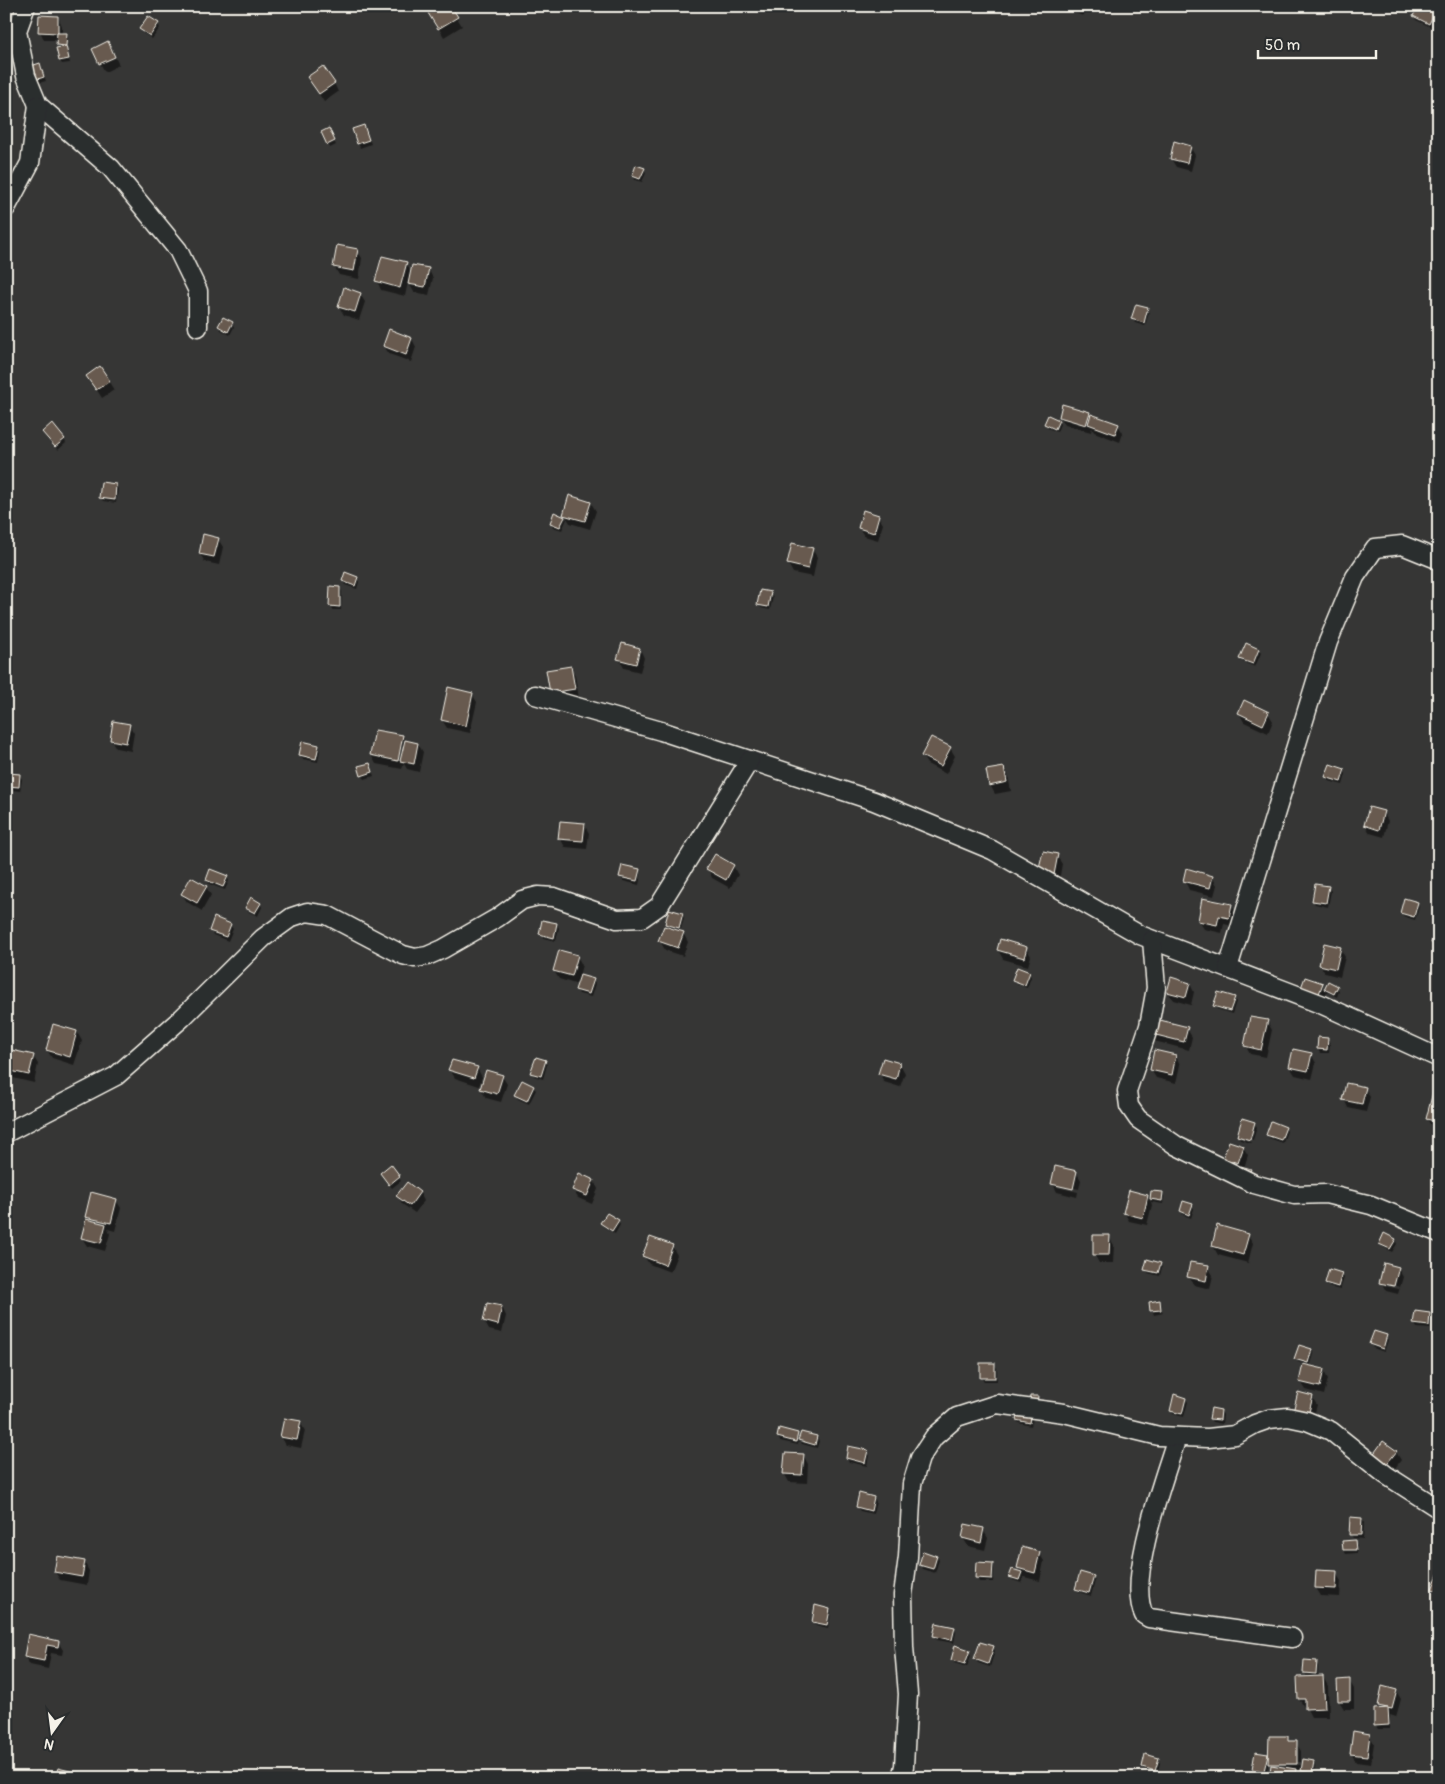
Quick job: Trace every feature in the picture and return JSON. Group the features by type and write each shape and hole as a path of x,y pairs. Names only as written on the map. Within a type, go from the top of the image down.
{"street":[{"path":"26,6 18,31 26,76 38,105 111,168 178,250 198,291 198,327"},
{"path":"6,208 30,163 38,105"},
{"path":"1228,968 1328,642 1355,577 1375,548 1402,545 1439,560"},
{"path":"535,695 661,731 874,801 992,850 1140,936 1323,1005 1439,1058"},
{"path":"6,1133 116,1076 182,1018 263,938 292,917 307,912 327,915 402,955 415,958 427,956 443,948 496,918 522,900 538,896 554,897 617,919 642,918 659,906 750,760"},
{"path":"1152,940 1156,988 1149,1026 1127,1091 1129,1106 1138,1119 1178,1146 1254,1184 1294,1195 1326,1194 1371,1205 1439,1233"},
{"path":"901,1778 904,1766 908,1694 904,1648 903,1595 908,1557 912,1484 920,1458 934,1437 957,1417 997,1404 1064,1413 1159,1436 1208,1438 1235,1435 1269,1419 1288,1417 1307,1421 1331,1431 1386,1475 1439,1509"},
{"path":"1177,1437 1148,1529 1139,1602 1144,1615 1149,1618 1292,1638"}],"building":[{"path":"439,6 451,6 458,17 438,29 428,13"},
{"path":"1418,6 1423,6 1435,12 1429,24 1413,16"},
{"path":"39,15 58,16 58,33 38,32"},
{"path":"148,16 159,23 150,36 139,29"},
{"path":"57,33 67,33 66,46 56,45"},
{"path":"108,41 115,57 99,64 92,49"},
{"path":"66,46 69,59 59,61 56,48"},
{"path":"40,63 44,77 32,81 28,67"},
{"path":"323,66 335,83 319,94 307,77"},
{"path":"364,125 369,140 357,144 352,129"},
{"path":"329,128 335,141 327,145 321,132"},
{"path":"1174,141 1191,146 1187,163 1170,159"},
{"path":"636,165 645,168 640,179 632,176"},
{"path":"337,245 358,249 354,271 333,267"},
{"path":"382,256 407,262 400,288 375,281"},
{"path":"412,265 429,268 425,287 408,284"},
{"path":"344,287 361,293 355,312 338,307"},
{"path":"1136,304 1148,307 1144,323 1131,319"},
{"path":"223,317 233,322 228,332 218,326"},
{"path":"389,329 412,338 406,355 383,346"},
{"path":"100,366 110,381 96,390 86,376"},
{"path":"1062,404 1090,412 1086,425 1059,417"},
{"path":"1091,414 1119,424 1115,434 1088,424"},
{"path":"1048,415 1059,420 1055,429 1044,424"},
{"path":"52,423 65,439 55,447 42,432"},
{"path":"101,482 116,484 115,500 99,498"},
{"path":"569,495 591,502 585,521 563,515"},
{"path":"863,510 879,515 874,533 858,528"},
{"path":"554,512 565,517 560,527 550,523"},
{"path":"203,534 219,538 214,557 199,554"},
{"path":"792,543 813,548 808,569 787,564"},
{"path":"345,572 358,577 355,586 342,581"},
{"path":"330,586 340,587 340,607 329,606"},
{"path":"760,590 771,592 768,607 757,605"},
{"path":"622,643 640,648 636,664 617,659"},
{"path":"1246,643 1259,649 1253,664 1239,659"},
{"path":"571,666 575,689 550,693 546,670"},
{"path":"448,687 473,693 466,726 441,720"},
{"path":"1244,700 1269,712 1263,725 1238,713"},
{"path":"113,721 130,724 126,743 110,740"},
{"path":"375,730 403,735 398,761 370,755"},
{"path":"931,737 951,747 941,766 921,756"},
{"path":"405,740 418,743 414,764 400,761"},
{"path":"302,741 319,745 316,759 299,755"},
{"path":"370,763 373,772 361,776 358,766"},
{"path":"1330,764 1345,769 1341,782 1325,777"},
{"path":"1004,767 1007,782 989,786 986,770"},
{"path":"9,773 20,774 19,787 7,786"},
{"path":"1369,807 1384,811 1379,830 1364,825"},
{"path":"560,821 585,823 583,841 558,839"},
{"path":"1043,851 1058,854 1053,880 1037,876"},
{"path":"715,854 734,865 726,880 706,869"},
{"path":"622,865 640,869 637,881 619,877"},
{"path":"1186,868 1213,876 1210,888 1183,881"},
{"path":"210,869 228,876 223,887 206,880"},
{"path":"191,877 207,886 197,903 181,894"},
{"path":"1315,884 1329,886 1326,903 1312,901"},
{"path":"251,897 261,903 255,913 245,908"},
{"path":"1202,898 1232,904 1229,918 1219,916 1217,925 1198,921"},
{"path":"1404,898 1418,902 1414,917 1400,913"},
{"path":"669,909 683,913 679,928 665,924"},
{"path":"214,917 231,924 226,937 209,931"},
{"path":"542,920 557,923 554,938 539,934"},
{"path":"664,926 684,932 678,948 658,941"},
{"path":"1434,934 1439,936 1439,946 1431,943"},
{"path":"1000,939 1027,947 1024,958 997,950"},
{"path":"1324,943 1341,947 1336,969 1319,965"},
{"path":"559,950 578,955 572,976 553,971"},
{"path":"1017,967 1030,972 1025,985 1012,980"},
{"path":"580,975 594,979 589,994 575,990"},
{"path":"1171,977 1190,983 1186,997 1167,992"},
{"path":"1305,977 1323,983 1317,999 1299,993"},
{"path":"1328,981 1338,986 1334,994 1324,989"},
{"path":"1218,992 1235,997 1230,1011 1213,1006"},
{"path":"1250,1017 1268,1020 1261,1050 1244,1046"},
{"path":"1152,1018 1188,1027 1184,1042 1148,1033"},
{"path":"53,1024 77,1031 70,1057 46,1050"},
{"path":"1318,1037 1328,1038 1327,1050 1317,1049"},
{"path":"7,1049 34,1055 29,1075 6,1070"},
{"path":"1293,1049 1312,1053 1308,1071 1289,1067"},
{"path":"1154,1050 1176,1055 1172,1075 1150,1070"},
{"path":"536,1057 546,1060 541,1076 530,1073"},
{"path":"883,1058 900,1063 896,1079 878,1074"},
{"path":"452,1060 478,1067 474,1078 448,1070"},
{"path":"486,1070 503,1075 497,1094 480,1089"},
{"path":"522,1080 534,1086 527,1101 514,1095"},
{"path":"1346,1083 1366,1087 1362,1104 1342,1100"},
{"path":"1433,1092 1439,1093 1439,1122 1426,1119"},
{"path":"1242,1118 1255,1122 1250,1140 1237,1136"},
{"path":"1271,1121 1286,1127 1281,1140 1266,1135"},
{"path":"1229,1141 1244,1146 1238,1163 1223,1158"},
{"path":"391,1164 400,1176 389,1185 380,1173"},
{"path":"1055,1166 1077,1171 1073,1189 1051,1184"},
{"path":"1241,1166 1251,1169 1248,1177 1238,1174"},
{"path":"579,1173 594,1180 587,1196 572,1190"},
{"path":"407,1182 420,1192 410,1206 396,1196"},
{"path":"1129,1190 1148,1195 1143,1218 1123,1213"},
{"path":"1151,1191 1163,1192 1162,1201 1150,1199"},
{"path":"91,1192 117,1199 111,1223 85,1217"},
{"path":"1183,1201 1193,1204 1189,1215 1180,1211"},
{"path":"607,1213 619,1220 612,1231 600,1223"},
{"path":"86,1219 106,1224 101,1243 81,1238"},
{"path":"1217,1225 1249,1234 1243,1255 1212,1246"},
{"path":"1384,1233 1396,1239 1390,1249 1379,1244"},
{"path":"1093,1235 1110,1235 1109,1255 1093,1255"},
{"path":"650,1237 673,1245 665,1265 642,1256"},
{"path":"1147,1259 1161,1263 1158,1273 1144,1270"},
{"path":"1190,1262 1209,1265 1206,1281 1187,1277"},
{"path":"1384,1263 1399,1267 1394,1286 1379,1283"},
{"path":"1329,1269 1342,1273 1338,1287 1325,1283"},
{"path":"1160,1300 1161,1310 1150,1311 1149,1302"},
{"path":"487,1303 502,1306 498,1325 483,1321"},
{"path":"1415,1311 1430,1313 1429,1326 1413,1324"},
{"path":"1374,1331 1387,1335 1383,1349 1369,1344"},
{"path":"1299,1345 1312,1349 1308,1363 1294,1359"},
{"path":"980,1363 995,1363 995,1378 980,1378"},
{"path":"1303,1364 1324,1369 1320,1387 1299,1382"},
{"path":"1298,1392 1313,1396 1308,1416 1293,1412"},
{"path":"1174,1394 1186,1398 1182,1414 1170,1411"},
{"path":"1030,1396 1038,1396 1037,1408 1029,1407"},
{"path":"1019,1407 1032,1410 1030,1423 1016,1420"},
{"path":"1211,1408 1221,1410 1220,1420 1209,1419"},
{"path":"284,1418 301,1421 297,1440 280,1437"},
{"path":"779,1428 798,1433 796,1442 777,1437"},
{"path":"801,1432 817,1436 815,1445 798,1440"},
{"path":"1383,1441 1397,1451 1385,1466 1372,1456"},
{"path":"848,1446 868,1450 865,1463 846,1458"},
{"path":"785,1453 804,1454 802,1475 783,1474"},
{"path":"859,1493 874,1497 871,1511 856,1507"},
{"path":"1350,1517 1362,1518 1361,1535 1349,1535"},
{"path":"965,1524 984,1528 981,1543 962,1538"},
{"path":"1355,1540 1356,1550 1343,1550 1342,1541"},
{"path":"1022,1547 1040,1552 1035,1573 1017,1568"},
{"path":"923,1551 937,1556 933,1569 919,1565"},
{"path":"57,1556 85,1561 82,1577 54,1572"},
{"path":"976,1562 993,1563 992,1579 975,1578"},
{"path":"1012,1569 1022,1572 1019,1580 1009,1577"},
{"path":"1316,1570 1337,1571 1336,1589 1315,1588"},
{"path":"1080,1572 1094,1576 1089,1593 1075,1589"},
{"path":"1439,1572 1439,1591 1432,1589"},
{"path":"1439,1602 1439,1619 1433,1617"},
{"path":"815,1605 830,1609 827,1625 812,1622"},
{"path":"936,1623 955,1627 952,1640 933,1636"},
{"path":"28,1634 59,1641 58,1647 47,1645 44,1661 24,1657"},
{"path":"980,1642 994,1646 988,1664 974,1659"},
{"path":"955,1645 970,1650 965,1664 951,1660"},
{"path":"1304,1660 1317,1661 1316,1674 1303,1673"},
{"path":"1323,1676 1325,1708 1305,1709 1305,1699 1298,1699 1297,1677"},
{"path":"1350,1679 1350,1701 1338,1701 1337,1680"},
{"path":"1382,1686 1397,1690 1392,1709 1378,1706"},
{"path":"1388,1708 1389,1725 1374,1726 1374,1709"},
{"path":"1353,1731 1370,1734 1367,1756 1350,1754"},
{"path":"1269,1736 1288,1736 1288,1741 1297,1741 1297,1764 1268,1764"},
{"path":"1255,1752 1268,1754 1264,1771 1252,1769"},
{"path":"1145,1754 1159,1758 1155,1771 1142,1767"},
{"path":"1303,1759 1314,1761 1312,1773 1301,1771"},
{"path":"1271,1765 1296,1769 1295,1778 1269,1778"},
{"path":"58,1768 82,1774 81,1778 55,1778"}]}
